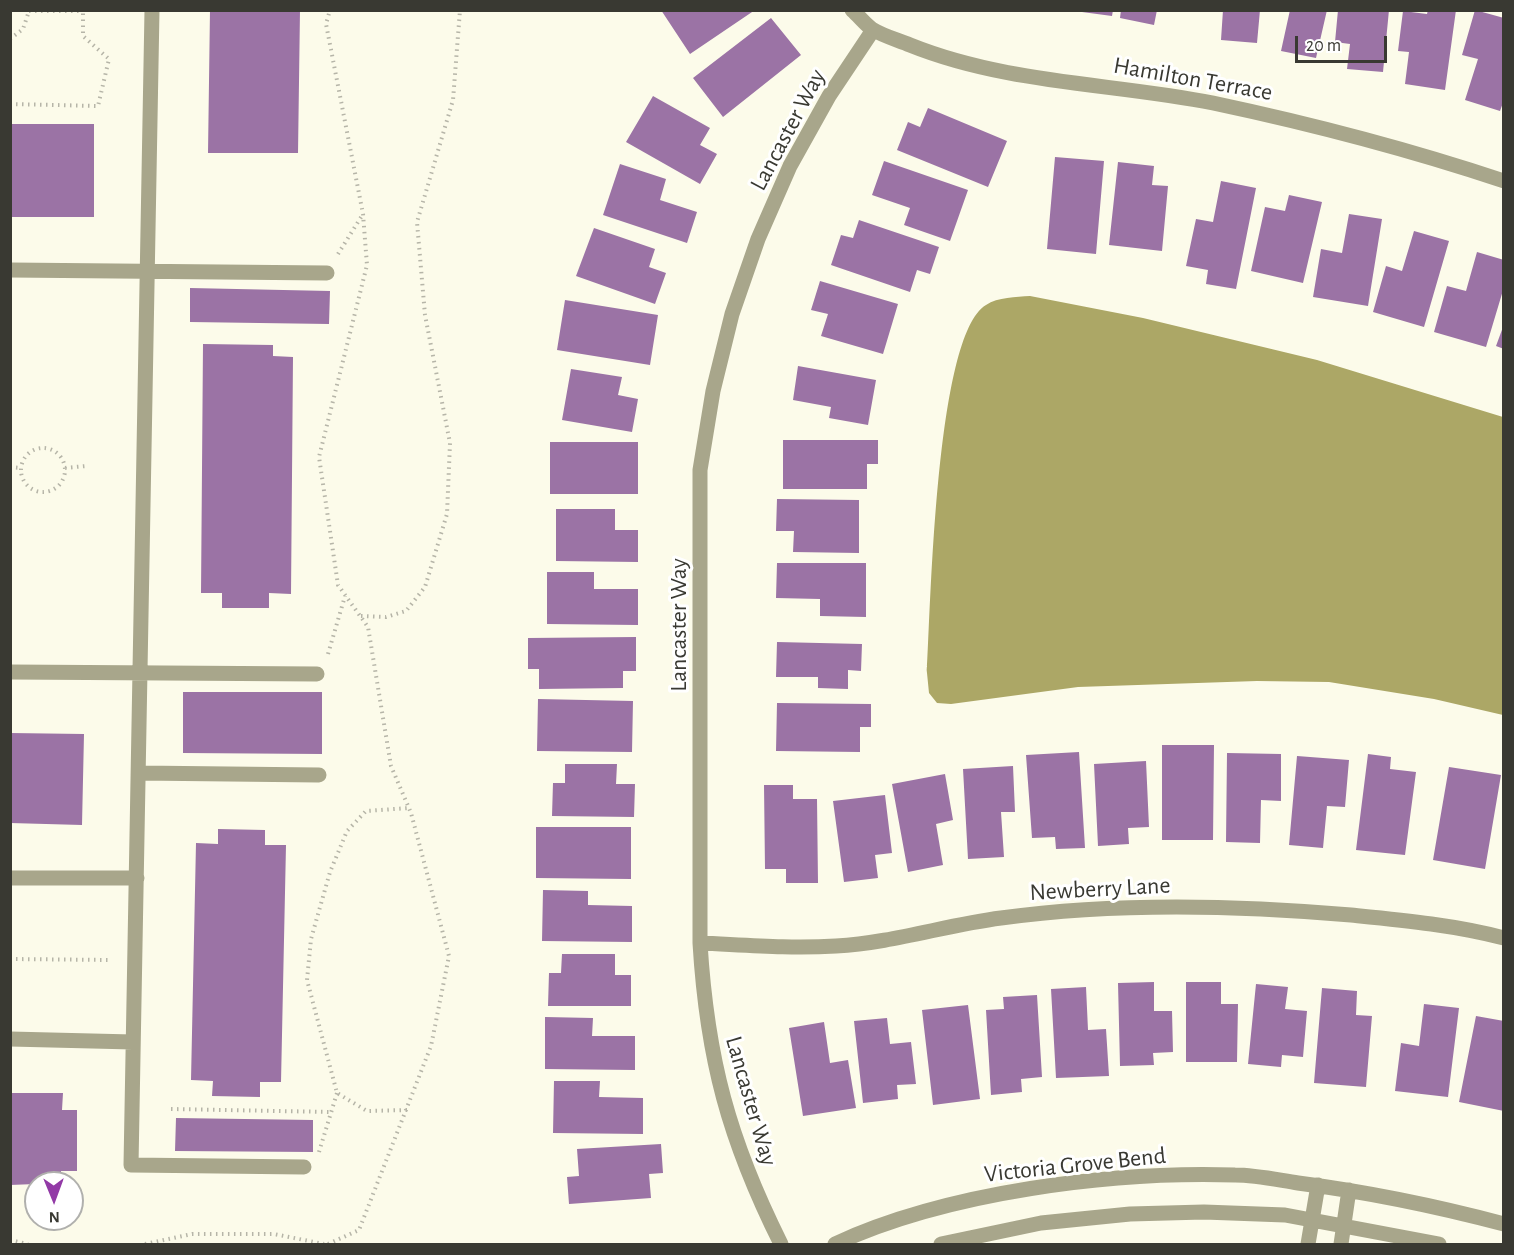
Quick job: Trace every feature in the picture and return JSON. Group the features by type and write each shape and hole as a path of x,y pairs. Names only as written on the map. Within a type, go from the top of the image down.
{"street":[{"path":"152,10 131,1165 304,1167"},
{"path":"852,10 873,30"},
{"name":"Hamilton Terrace","path":"873,30 926,51 981,68 1038,79 1095,84 1211,103 1313,125 1437,158 1503,181"},
{"name":"Lancaster Way","path":"781,1245 748,1175 725,1108 713,1062 703,1002 700,943 700,470 713,391 732,314 758,238 790,166 828,96 873,30"},
{"path":"10,270 327,273"},
{"path":"10,672 317,675"},
{"path":"139,773 319,775"},
{"path":"10,878 137,878"},
{"name":"Newberry Lane","path":"700,943 768,947 837,946 922,934 1001,918 1186,907 1288,909 1391,919 1503,938"},
{"path":"10,1039 133,1042"},
{"name":"Victoria Grove Bend","path":"835,1245 858,1234 969,1200 1109,1179 1237,1174 1348,1190 1450,1210 1503,1224"},
{"path":"1308,1245 1318,1185"},
{"path":"1341,1245 1341,1227 1348,1190"},
{"path":"940,1245 1041,1223 1130,1214 1204,1212 1285,1215 1439,1245"}],"path":[{"path":"145,1245 192,1234 274,1234 326,1245 359,1230 431,1046 449,956 409,808 391,766 368,627 338,585 319,457 367,265 363,214 326,24 330,10"},
{"path":"361,616 386,617 406,611 425,587 447,514 450,443 425,315 417,222 453,100 460,10"},
{"path":"10,39 23,29 29,11 83,11 83,36 109,59 98,106 10,104"},
{"path":"327,273 363,214"},
{"path":"40,447 48,448 60,455 65,468 62,481 52,490 44,492 36,491 24,482 21,468 27,454 40,447"},
{"path":"65,468 86,466"},
{"path":"10,467 21,468"},
{"path":"317,675 330,650 345,595"},
{"path":"304,1167 317,1161 337,1093 307,980 311,939 330,872 347,831 366,811 409,808"},
{"path":"10,959 135,960"},
{"path":"337,1093 367,1111 407,1110"},
{"path":"171,1109 331,1112"},
{"path":"10,1240 28,1245"}],"shaded area":[{"path":"1030,296 1143,318 1317,360 1503,417 1503,715 1434,699 1329,682 1257,681 1078,687 951,704 937,703 929,693 927,673 934,537 946,418 956,366 969,327 986,305 1002,299"}],"building":[{"path":"210,10 300,10 298,153 208,153"},
{"path":"661,10 755,10 690,54"},
{"path":"1067,10 1113,10 1112,16"},
{"path":"1121,10 1157,10 1154,25 1120,18"},
{"path":"1223,10 1260,10 1257,43 1221,40"},
{"path":"1290,10 1327,10 1316,58 1281,51"},
{"path":"1338,10 1389,10 1383,72 1347,69 1350,44 1335,42"},
{"path":"1428,10 1456,10 1445,90 1405,84 1409,52 1398,51 1403,11 1427,14"},
{"path":"1475,10 1504,18 1504,100 1500,111 1465,100 1478,59 1462,55"},
{"path":"771,18 801,55 723,117 693,78"},
{"path":"653,96 710,128 700,145 717,154 700,184 626,142"},
{"path":"928,108 1007,141 988,187 897,150 908,122 920,127"},
{"path":"10,124 94,124 94,217 10,217"},
{"path":"1055,157 1104,161 1096,254 1047,249"},
{"path":"884,161 968,190 950,241 904,225 910,208 872,195"},
{"path":"1118,162 1154,166 1152,185 1168,186 1162,251 1109,245"},
{"path":"620,164 666,179 660,200 697,212 687,243 603,215"},
{"path":"1221,181 1256,188 1236,289 1206,284 1208,270 1186,266 1196,219 1213,222"},
{"path":"1289,195 1322,202 1303,283 1251,271 1265,207 1285,211"},
{"path":"1349,214 1382,219 1368,306 1313,297 1321,249 1342,253"},
{"path":"859,220 939,247 930,274 917,270 910,292 831,265 841,235 853,238"},
{"path":"594,228 655,249 649,267 666,273 655,304 576,276"},
{"path":"1414,231 1449,241 1424,327 1373,312 1386,266 1402,271"},
{"path":"1477,252 1504,260 1504,287 1486,347 1434,332 1447,286 1466,291"},
{"path":"820,281 898,304 883,354 821,336 828,314 811,310"},
{"path":"190,288 330,291 329,324 190,322"},
{"path":"565,300 658,315 650,365 557,350"},
{"path":"1504,327 1504,349 1496,346"},
{"path":"203,344 273,345 273,356 293,357 291,594 269,593 269,608 222,608 222,593 201,593"},
{"path":"798,366 876,380 868,425 829,418 831,407 793,400"},
{"path":"571,369 622,377 618,395 638,399 632,432 562,420"},
{"path":"783,440 878,440 878,464 867,464 867,489 783,489"},
{"path":"550,442 638,442 638,494 550,494"},
{"path":"777,499 859,500 859,553 793,552 794,531 776,531"},
{"path":"556,509 615,509 615,530 638,530 638,562 556,561"},
{"path":"777,563 866,563 866,617 820,616 820,599 776,598"},
{"path":"547,572 594,572 594,589 638,589 638,625 547,624"},
{"path":"636,637 636,671 623,671 623,688 539,689 539,669 528,669 528,638"},
{"path":"777,642 862,644 861,671 848,670 848,689 818,688 818,677 776,677"},
{"path":"183,692 322,692 322,754 183,753"},
{"path":"538,699 633,701 632,752 537,751"},
{"path":"777,703 871,704 871,727 860,727 860,752 776,751"},
{"path":"10,733 84,734 82,825 10,823"},
{"path":"1162,745 1214,745 1213,840 1162,840"},
{"path":"1079,752 1085,848 1056,849 1055,837 1032,838 1026,755"},
{"path":"1227,753 1281,754 1281,801 1261,800 1260,843 1226,842"},
{"path":"1368,754 1391,757 1390,769 1416,772 1405,855 1356,850"},
{"path":"1297,756 1349,760 1345,807 1327,806 1323,848 1289,845"},
{"path":"1146,761 1149,827 1128,828 1129,844 1098,846 1094,764"},
{"path":"565,764 617,764 616,784 635,784 634,817 552,816 553,783 565,783"},
{"path":"1013,766 1015,812 1001,812 1004,857 968,859 963,769"},
{"path":"1449,767 1501,775 1485,869 1433,860"},
{"path":"945,774 953,820 936,824 943,865 908,872 892,784"},
{"path":"764,785 793,785 793,799 817,799 818,883 786,883 786,869 765,869"},
{"path":"885,795 892,853 875,855 878,878 844,882 833,801"},
{"path":"536,827 631,827 631,879 536,878"},
{"path":"218,829 265,830 265,845 286,845 281,1082 260,1082 260,1097 212,1096 213,1081 191,1080 196,843 218,844"},
{"path":"543,890 588,891 588,905 632,906 632,942 542,941"},
{"path":"562,954 615,954 615,975 631,975 631,1006 548,1006 549,973 561,973"},
{"path":"1154,982 1154,1011 1172,1011 1173,1052 1153,1053 1154,1065 1120,1066 1118,983"},
{"path":"1186,982 1221,982 1221,1004 1238,1004 1237,1062 1186,1062"},
{"path":"1256,984 1288,987 1285,1009 1307,1011 1303,1057 1282,1055 1281,1067 1248,1064"},
{"path":"1086,987 1088,1030 1106,1029 1109,1076 1056,1078 1051,989"},
{"path":"1322,988 1357,991 1356,1015 1372,1016 1366,1087 1314,1083"},
{"path":"1037,995 1042,1077 1021,1079 1022,1092 991,1095 986,1010 1004,1009 1003,997"},
{"path":"1424,1004 1459,1008 1448,1097 1395,1091 1401,1043 1419,1046"},
{"path":"968,1005 980,1099 933,1105 922,1010"},
{"path":"1476,1016 1504,1021 1504,1111 1459,1102"},
{"path":"545,1017 593,1018 592,1036 635,1036 635,1070 545,1069"},
{"path":"887,1018 890,1044 911,1042 916,1084 897,1085 898,1099 863,1103 854,1021"},
{"path":"824,1022 830,1063 848,1060 856,1108 803,1116 789,1028"},
{"path":"554,1081 600,1081 599,1097 643,1098 643,1134 553,1133"},
{"path":"10,1093 63,1093 62,1110 77,1110 77,1171 24,1171 24,1184 10,1185"},
{"path":"176,1118 313,1120 313,1152 175,1151"},
{"path":"661,1144 663,1173 649,1174 651,1198 569,1204 567,1177 579,1176 577,1149"}]}
